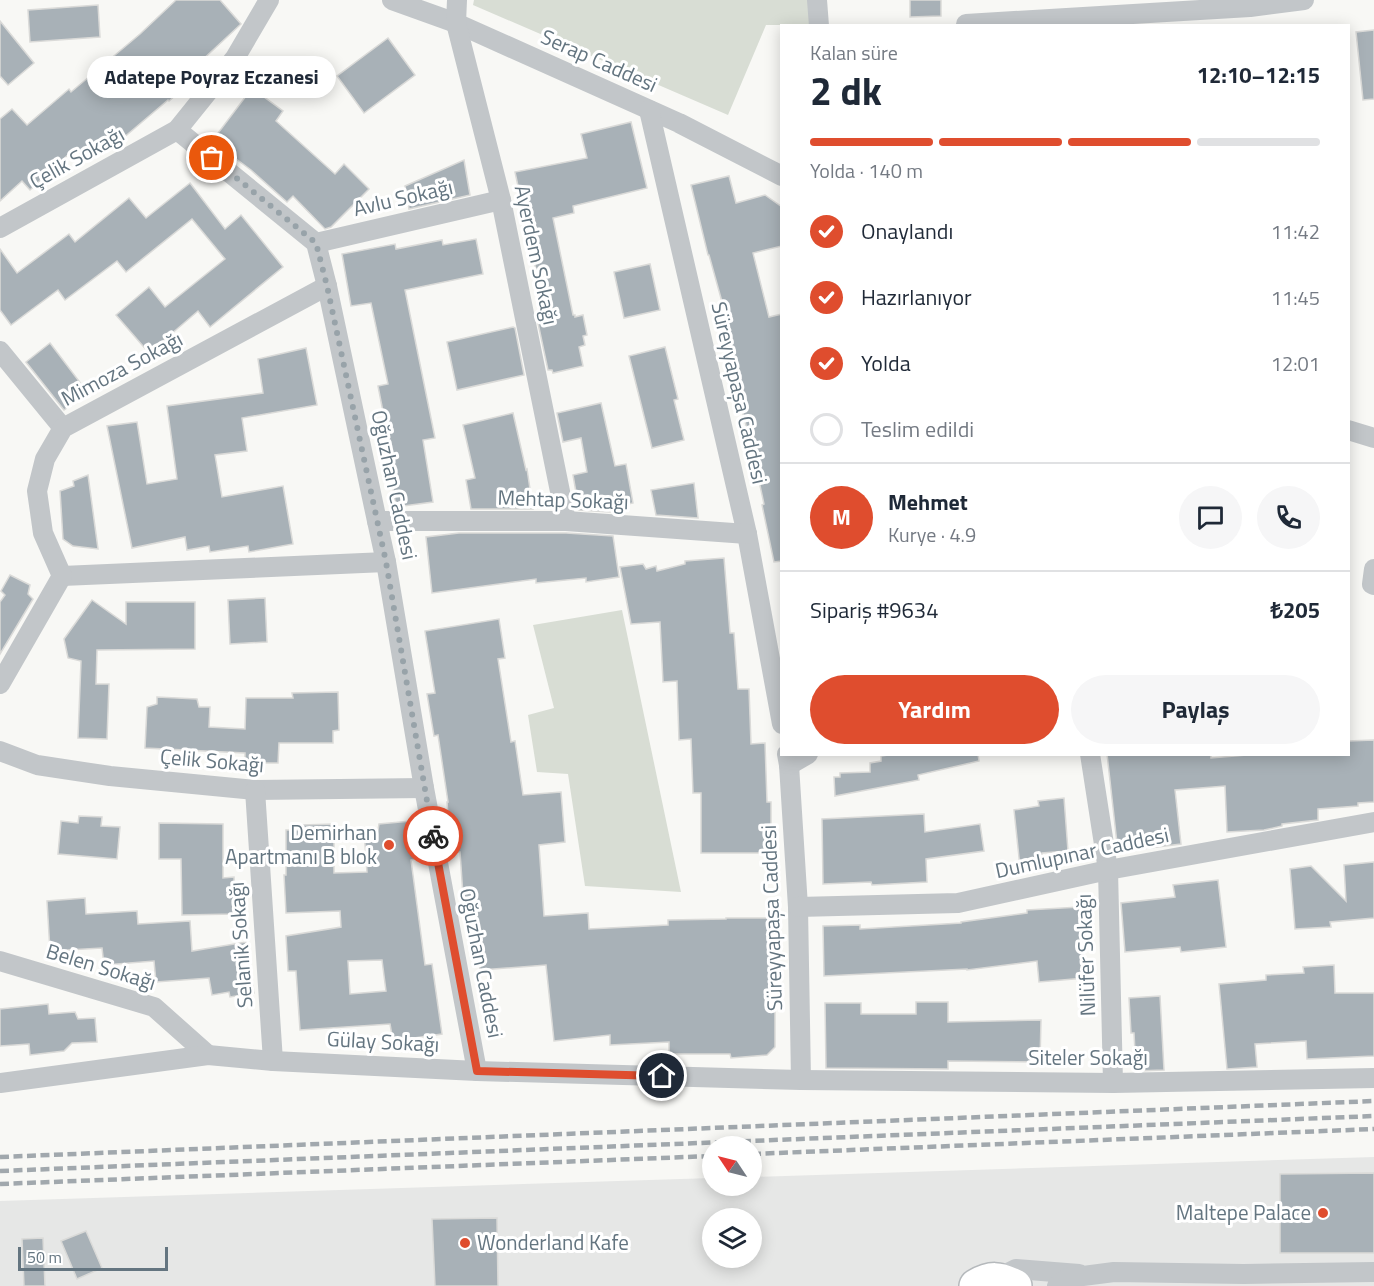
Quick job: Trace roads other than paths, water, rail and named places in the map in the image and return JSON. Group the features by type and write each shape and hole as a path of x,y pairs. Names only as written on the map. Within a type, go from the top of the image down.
{"street":[{"path":"269,0 235,58 177,130 316,243"},
{"name":"Serap Caddesi","path":"392,0 456,23 679,123 780,175"},
{"name":"Ayerdem Sokağı","path":"457,0 456,23 501,200 566,521"},
{"path":"817,0 819,24"},
{"path":"1017,24 1250,16 1304,0"},
{"name":"Süreyyapaşa Caddesi","path":"650,110 747,534 780,713"},
{"name":"Çelik Sokağı","path":"0,228 177,130"},
{"name":"Avlu Sokağı","path":"316,243 501,200"},
{"name":"Oğuzhan Caddesi","path":"316,243 386,562 424,788 477,1071"},
{"name":"Mimoza Sokağı","path":"62,576 43,533 37,491 45,459 63,428 327,286"},
{"path":"0,351 63,428"},
{"path":"1350,431 1374,438"},
{"name":"Mehtap Sokağı","path":"377,521 566,521 747,534"},
{"path":"0,684 62,576 386,562"},
{"path":"1374,569 1372,584 1374,585"},
{"name":"Çelik Sokağı","path":"0,751 37,765 110,776 255,790 424,788"},
{"name":"Nilüfer Sokağı","path":"1090,756 1108,870 1113,1083"},
{"name":"Süreyyapaşa Caddesi","path":"788,760 798,907 801,1080"},
{"name":"Selanik Sokağı","path":"255,790 273,1061"},
{"name":"Dumlupınar Caddesi","path":"798,907 958,903 1108,870 1374,822"},
{"name":"Belen Sokağı","path":"0,961 154,1007 208,1055"},
{"name":"Gülay Sokağı","path":"0,1083 208,1055 273,1061 477,1071 801,1080"},
{"name":"Siteler Sokağı","path":"801,1080 1113,1083 1374,1078"},
{"path":"1114,1272 1154,1263 1374,1262"},
{"path":"995,1284 1016,1269 1084,1275"},
{"path":"1057,1286 1068,1278 1114,1272 1244,1274 1374,1272"}],"railway":[{"path":"0,1157 1374,1101"},
{"path":"0,1171 1374,1116"},
{"path":"762,1154 1374,1129"},
{"path":"0,1184 702,1156"}],"place":[{"name":"Adatepe Poyraz Eczanesi","path":"212,158"},
{"name":"Demirhan Apartmanı B blok","path":"389,845"},
{"name":"Maltepe Palace","path":"1323,1213"},
{"name":"Wonderland Kafe","path":"465,1243"}]}
